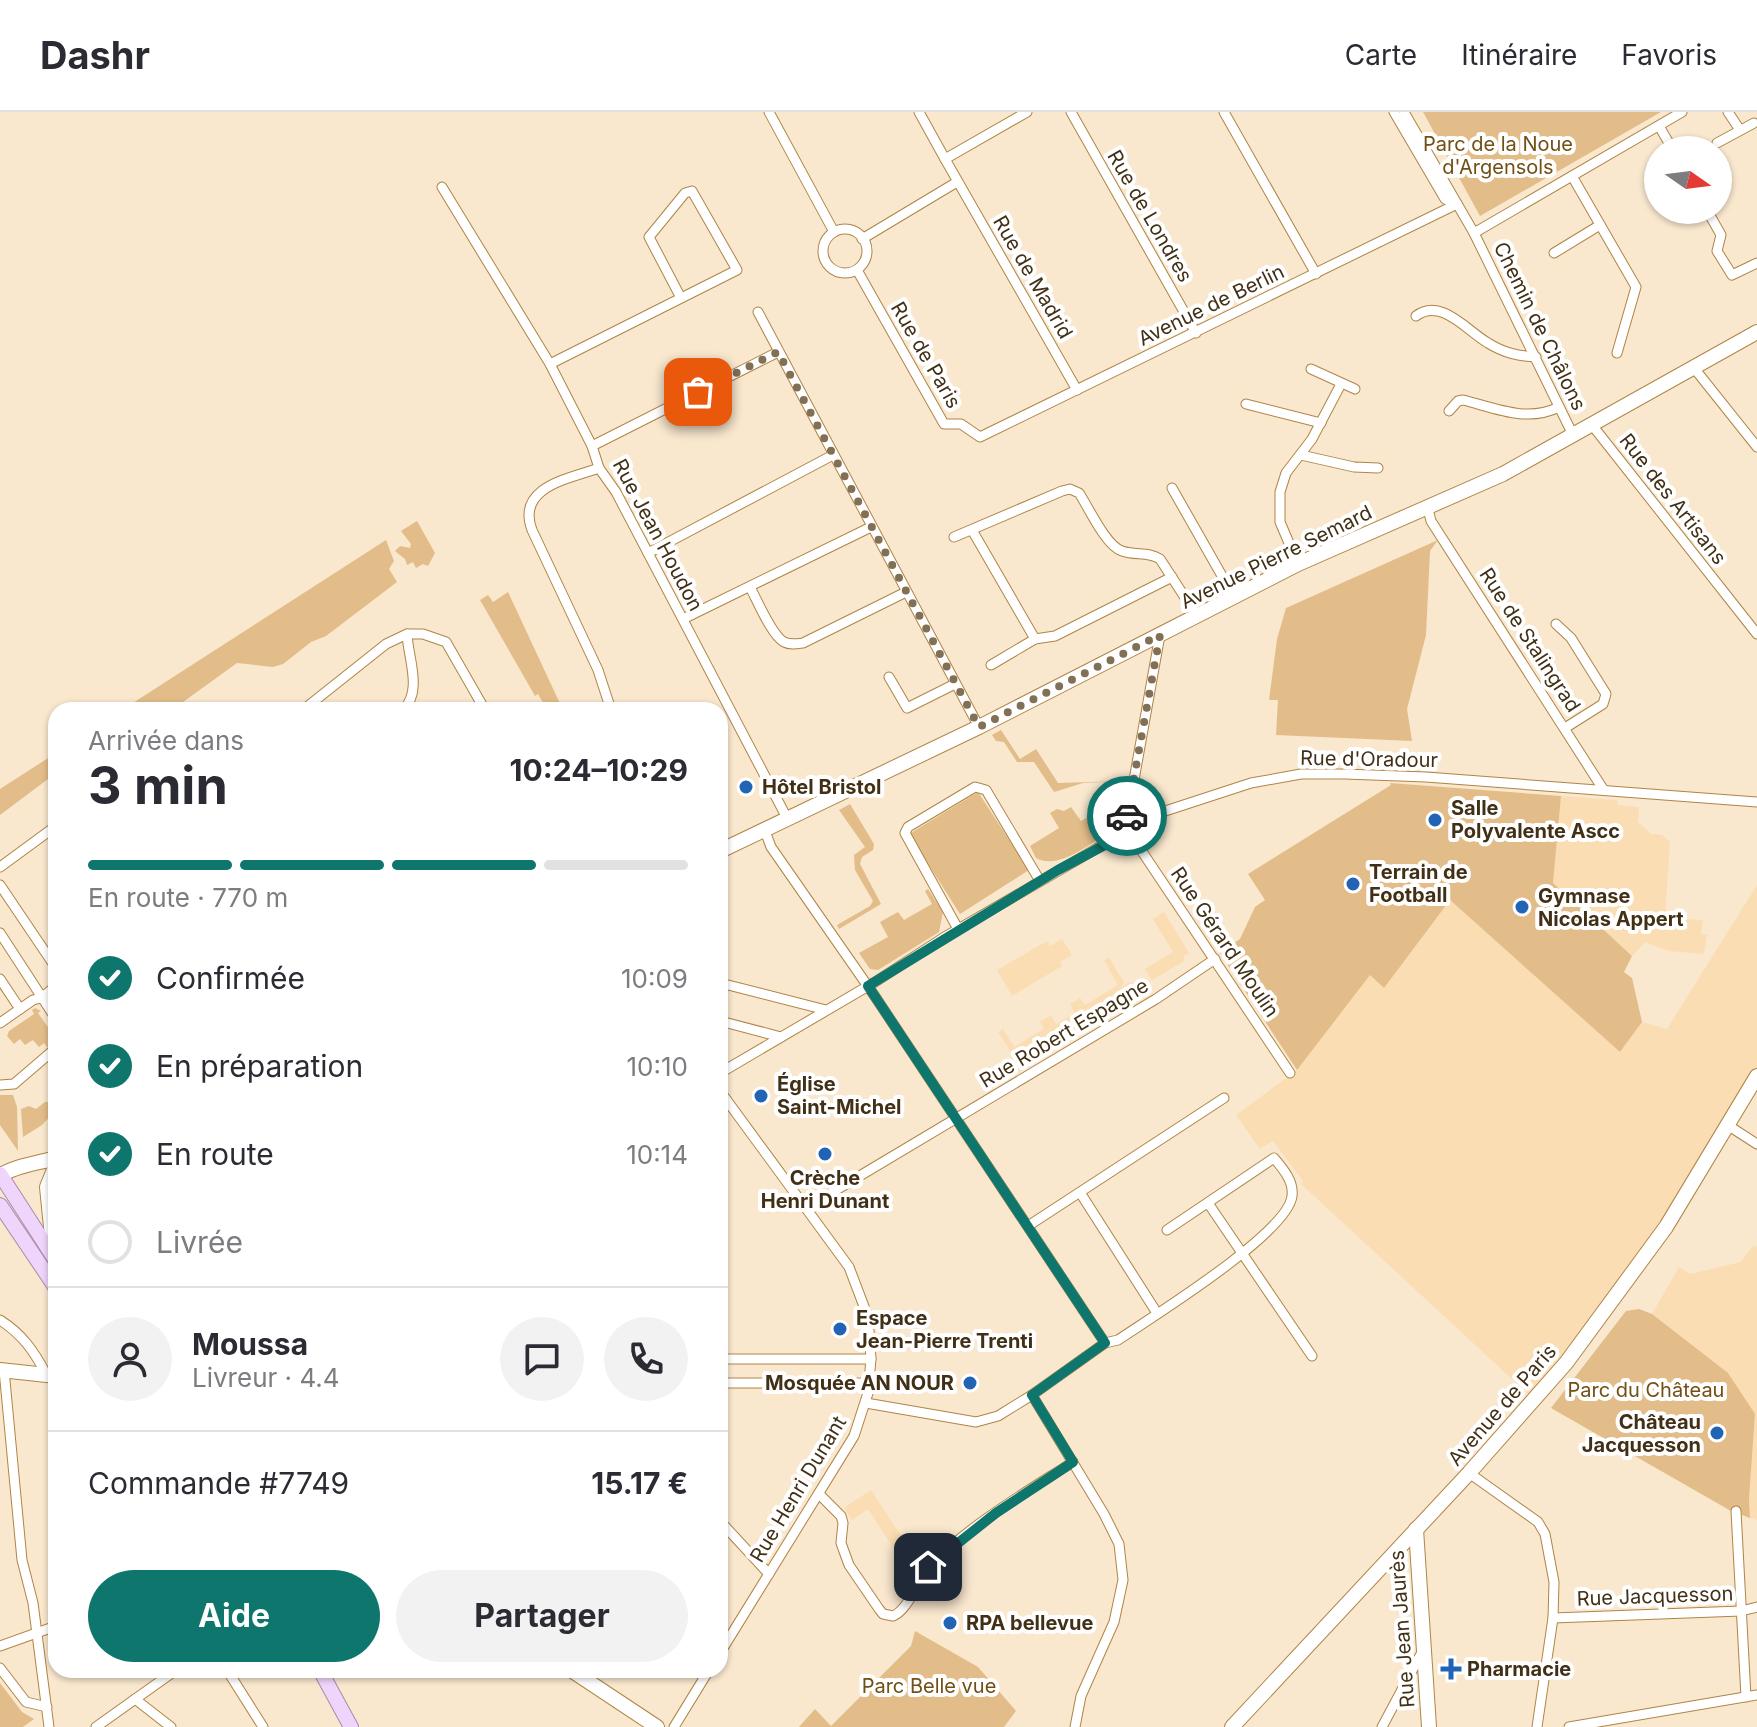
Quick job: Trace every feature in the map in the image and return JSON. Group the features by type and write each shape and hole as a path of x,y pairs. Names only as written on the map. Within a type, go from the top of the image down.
{"main road":[{"name":"Avenue Pierre Semard","path":"728,847 979,727 1298,564 1503,474 1757,332"},
{"name":"Avenue de Paris","path":"1240,1724 1543,1391 1586,1338 1666,1227 1757,1076"},
{"path":"48,1160 14,1168 0,1175 48,1248"},
{"path":"27,1167 40,1174 48,1200"},
{"path":"29,1217 38,1211 48,1189"},
{"path":"3,1209 29,1217"},
{"path":"3,1209 48,1276"},
{"path":"2,1370 48,1375"},
{"name":"Rue Jean Jaurès","path":"1416,1529 1429,1727"},
{"path":"324,1678 351,1727"},
{"path":"583,1678 657,1727"}],"street":[{"path":"769,112 834,232"},
{"name":"Rue de Madrid","path":"919,112 1077,390"},
{"path":"945,159 1027,112"},
{"path":"1224,112 1316,274"},
{"path":"1394,112 1445,199 1457,204"},
{"path":"1404,112 1457,204"},
{"path":"1474,233 1682,112"},
{"path":"1728,112 1740,130"},
{"path":"1729,136 1755,126 1755,112"},
{"name":"Rue de Londres","path":"1076,114 1196,333"},
{"path":"1659,126 1665,136"},
{"path":"1572,176 1636,287 1617,353"},
{"path":"862,239 957,182"},
{"name":"Rue Jean Houdon","path":"442,187 550,364 592,446 599,468 616,492 683,619 721,702"},
{"path":"550,364 737,270 692,191 685,193 649,237 681,298"},
{"name":"Avenue de Berlin","path":"980,437 1457,204"},
{"name":"Chemin de Châlons","path":"1457,204 1573,435"},
{"path":"1715,224 1721,235 1717,251 1732,275 1757,263"},
{"path":"1554,253 1600,225"},
{"path":"849,230 862,239 866,254 857,270 838,272 825,260 825,244 834,232 849,230"},
{"name":"Rue de Paris","path":"857,270 944,424 961,424 980,437"},
{"path":"1416,316 1429,309 1442,312 1509,354 1536,357"},
{"path":"758,312 979,727"},
{"path":"592,446 778,352"},
{"path":"1694,368 1757,447"},
{"path":"1311,369 1355,389"},
{"path":"1298,564 1280,522 1278,505 1286,473 1321,423 1341,384"},
{"path":"1449,411 1463,400 1524,416 1544,415 1559,407"},
{"path":"1246,404 1321,423"},
{"name":"Rue des Artisans","path":"1592,425 1757,634"},
{"path":"648,553 833,455"},
{"path":"1301,455 1354,467 1378,468"},
{"path":"599,468 544,488 531,501 527,514 598,670 608,702"},
{"path":"1172,488 1234,597"},
{"path":"954,537 1070,489 1079,493 1111,544 1121,551 1151,554 1160,559 1197,616"},
{"name":"Rue de Stalingrad","path":"1428,509 1431,521 1603,789"},
{"path":"683,619 871,527"},
{"path":"972,530 1035,639"},
{"path":"991,665 1035,639 1055,636 1172,577"},
{"path":"750,587 778,637 785,644 794,645 906,592"},
{"path":"1556,624 1571,638 1606,694 1603,704 1565,728"},
{"path":"407,634 413,693 410,702"},
{"path":"313,702 386,644 407,634 423,634 446,642 480,702"},
{"path":"1129,832 1127,819 1160,635"},
{"path":"889,677 907,708 955,684"},
{"name":"Rue Jean Houdon","path":"728,715 788,820"},
{"name":"Rue d'Oradour","path":"728,1068 1156,814 1251,783 1301,774 1426,777 1757,802"},
{"path":"958,929 905,833 908,827 975,787 986,790 1040,881"},
{"path":"765,831 771,847 868,986 1105,1343"},
{"path":"0,867 48,832"},
{"name":"Rue Gérard Moulin","path":"1129,832 1290,1073"},
{"path":"0,885 48,956"},
{"path":"0,933 48,1008"},
{"name":"Rue Robert Espagne","path":"806,1208 1156,999 1215,959"},
{"path":"0,979 20,1009"},
{"path":"728,985 826,1010"},
{"path":"0,1023 48,992"},
{"path":"728,1023 781,1037"},
{"path":"0,1085 14,1084 48,1055"},
{"path":"1028,1226 1224,1098"},
{"name":"Rue Henri Dunant","path":"728,1102 843,1257 854,1277 868,1317 871,1359 866,1403 854,1436 728,1640"},
{"path":"1729,1126 1757,1144"},
{"path":"866,1403 976,1422 998,1416 1105,1343 1118,1340 1242,1254 1289,1207 1292,1196 1287,1174 1274,1158 1167,1230"},
{"path":"1081,1194 1157,1313"},
{"path":"1208,1203 1312,1356"},
{"path":"0,1320 20,1334 48,1371"},
{"path":"728,1359 871,1359"},
{"path":"2,1370 22,1560 37,1633 49,1727"},
{"path":"728,1383 870,1383"},
{"path":"1032,1395 1119,1544 1123,1580 1114,1622 1081,1696 1075,1727"},
{"path":"819,1494 841,1516 841,1543 849,1565 883,1614 893,1616 901,1612 928,1567 1008,1504 1073,1462"},
{"path":"1469,1473 1538,1522 1545,1534 1554,1582 1553,1618 1537,1727"},
{"path":"1736,1511 1746,1697"},
{"path":"728,1530 769,1574"},
{"name":"Rue Jacquesson","path":"1553,1618 1741,1611 1757,1607"},
{"path":"0,1646 48,1629"},
{"path":"1382,1727 1424,1649"},
{"path":"0,1668 26,1702 47,1707"},
{"path":"96,1727 165,1678"},
{"path":"232,1678 263,1727"},
{"path":"674,1727 704,1678"},
{"path":"1569,1727 1757,1695"},
{"path":"135,1699 171,1727"}],"shaded area":[{"path":"1561,796 1617,800 1618,805 1639,807 1638,822 1651,834 1662,835 1670,842 1665,918 1703,920 1701,934 1707,935 1704,954 1669,951 1645,942 1632,956 1553,883"},
{"path":"1757,885 1757,1078 1746,1102 1538,1403 1301,1184 1303,1181 1273,1141 1260,1149 1236,1115 1296,1071 1370,974 1384,987 1449,899 1620,1052 1642,1022 1667,1029"},
{"path":"1164,912 1189,953 1184,956 1184,961 1152,980 1145,969 1173,952 1153,919"},
{"path":"1062,939 1072,955 1060,962 1062,966 1012,996 997,970 1047,941 1050,946"},
{"path":"1109,957 1124,983 1119,989 1130,982 1136,993 1086,1023 1088,1026 1066,1039 1064,1036 1025,1062 1017,1048 1011,1052 998,1032 1003,1029 1014,1047 1044,1029 1040,1022 1051,1015 1056,1024 1075,1013 1070,1004 1080,998 1085,1005 1118,985 1104,960"},
{"path":"1757,1246 1757,1520 1750,1518 1749,1499 1755,1414 1652,1314 1679,1267 1690,1274 1741,1262 1752,1247"},
{"path":"871,1490 909,1548 898,1555 868,1509 852,1520 844,1508"}],"green space":[{"name":"Parc de la Noue d'Argensols","path":"1423,112 1661,112 1480,216"},
{"path":"417,521 435,553 428,566 423,564 416,568 413,562 407,565 395,551 400,546 410,548 411,544 401,531"},
{"path":"386,540 394,561 389,569 397,582 283,664 273,667 237,663 183,702 134,702"},
{"path":"1438,540 1430,551 1426,635 1407,709 1412,741 1276,735 1278,700 1269,700 1277,639 1286,608"},
{"path":"508,592 559,702 542,702 538,694 535,696 480,600 488,595 493,602"},
{"path":"1001,730 1020,759 1036,749 1058,783 1124,781 1083,783 1054,792 1034,762 1017,762 1004,742 996,741 992,735"},
{"path":"48,758 48,779 0,815 0,789"},
{"path":"1390,783 1561,796 1553,883 1632,956 1624,972 1632,978 1642,1022 1620,1052 1450,900 1384,988 1370,975 1297,1070 1220,953 1240,939 1255,907 1265,900 1248,874"},
{"path":"1123,785 1114,829 1066,858 1045,861 1036,858 1030,846 1059,828 1050,813 1071,807 1081,821 1107,806 1099,793 1102,787"},
{"path":"978,792 1029,870 960,914 909,834"},
{"path":"850,804 874,844 873,850 862,857 860,864 881,904 839,929 837,925 870,906 873,901 855,870 854,855 865,847 839,810"},
{"path":"928,889 943,912 939,932 878,970 870,969 859,953 888,937 880,922 898,912 904,920 932,904 925,891"},
{"path":"32,1010 41,1011 38,1013 48,1027 48,1048 44,1043 39,1047 33,1040 25,1045 20,1039 14,1044 7,1036 9,1031 34,1014"},
{"path":"0,1095 13,1095 17,1107 18,1151 0,1125"},
{"path":"48,1102 48,1119 23,1137 21,1109 29,1106 36,1109"},
{"name":"Parc du Château","path":"1639,1309 1652,1314 1728,1373 1755,1414 1750,1518 1742,1515 1741,1511 1731,1511 1551,1408 1626,1311"},
{"name":"Parc Belle vue","path":"915,1631 978,1667 1016,1711 1004,1727 799,1727 815,1709 831,1726 911,1646"},
{"path":"0,1683 22,1712 34,1719 23,1727 0,1727"}],"way so far":[{"path":"698,392 778,352 979,727 1160,635 1127,816"}],"place":[{"name":"Hôtel Bristol","path":"746,787"},
{"name":"Salle Polyvalente Ascc","path":"1435,820"},
{"name":"Terrain de Football","path":"1353,884"},
{"name":"Gymnase Nicolas Appert","path":"1522,907"},
{"name":"Église Saint-Michel","path":"761,1096"},
{"name":"Crèche Henri Dunant","path":"825,1154"},
{"name":"Espace Jean-Pierre Trenti","path":"840,1329"},
{"name":"Mosquée AN NOUR","path":"970,1383"},
{"name":"Château Jacquesson","path":"1717,1433"},
{"name":"RPA bellevue","path":"950,1623"},
{"name":"Pharmacie","path":"1451,1669"}],"route":[{"path":"928,1567 996,1513 1073,1462 1032,1395 1105,1343 868,986 1058,870 1129,832 1127,816"}]}
